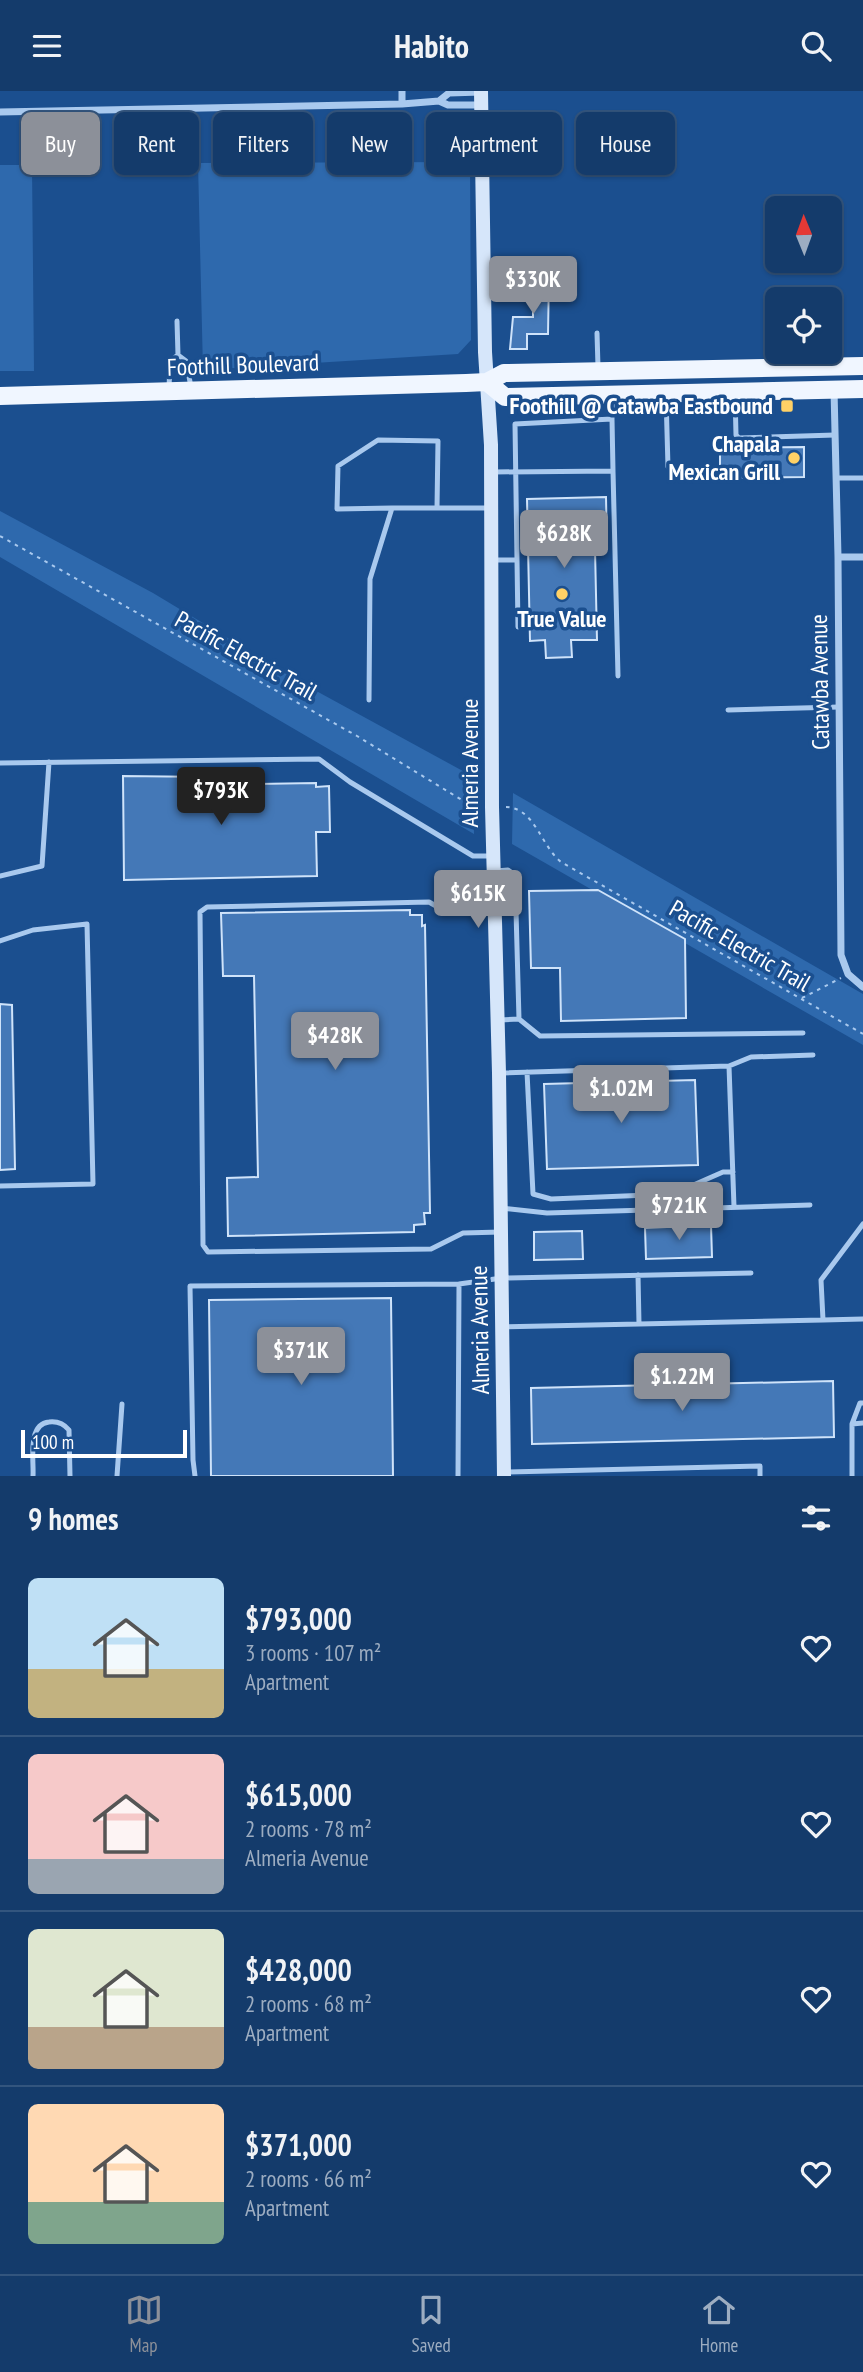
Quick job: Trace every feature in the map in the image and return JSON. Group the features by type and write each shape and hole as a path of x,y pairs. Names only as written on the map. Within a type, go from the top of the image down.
{"main road":[{"name":"Foothill Boulevard","path":"0,395 487,382 504,373 863,366"},
{"name":"Foothill Boulevard","path":"487,382 505,397 863,389"}],"street":[{"path":"402,91 402,104"},
{"path":"439,101 449,93 481,96"},
{"path":"0,111 402,104 439,101 448,105 481,96"},
{"name":"Almeria Avenue","path":"481,96 491,472 504,1474"},
{"name":"Catawba Avenue","path":"834,389 841,955 848,974"},
{"path":"838,557 863,557"},
{"path":"848,974 863,987"}],"lane":[{"path":"484,272 525,271"},
{"path":"177,321 178,355"},
{"path":"597,333 598,370"},
{"path":"178,355 186,361 191,390"},
{"path":"169,391 170,361 178,355"},
{"path":"735,391 736,435 739,438 835,435"},
{"path":"666,393 668,467"},
{"path":"612,395 618,676"},
{"path":"518,627 515,424 612,419"},
{"path":"437,508 438,441 378,440 338,466 337,509 491,508"},
{"path":"491,472 613,471"},
{"path":"836,478 863,478"},
{"path":"369,700 370,579 392,508"},
{"path":"492,560 517,560"},
{"path":"728,710 839,707"},
{"path":"0,763 319,759 350,782 473,856 515,874 519,1019"},
{"path":"0,876 42,866 49,762"},
{"path":"495,912 448,913 429,902 207,907 200,912 203,1245 208,1252 431,1249 463,1233 501,1232"},
{"path":"0,941 33,930 87,924 93,1184 0,1186"},
{"path":"498,1020 519,1019 540,1036 803,1033"},
{"path":"499,1073 729,1066 751,1057 813,1055"},
{"path":"729,1066 734,1207"},
{"path":"527,1072 533,1194 551,1199 673,1194 723,1172 733,1172"},
{"path":"501,1208 547,1213 810,1205"},
{"path":"823,1320 821,1280 863,1223"},
{"path":"195,1476 192,1460 190,1286 459,1284 502,1278 751,1273"},
{"path":"638,1276 639,1324"},
{"path":"458,1476 459,1284"},
{"path":"502,1327 863,1319"},
{"path":"852,1476 852,1424 861,1403"},
{"path":"117,1476 122,1404"},
{"path":"33,1476 34,1433 38,1426 47,1422 58,1422 69,1430 70,1476"},
{"path":"852,1424 863,1423"},
{"path":"504,1474 760,1466 760,1476"}],"path":[{"name":"Pacific Electric Trail","path":"0,535 357,736 475,808"},
{"name":"Pacific Electric Trail","path":"509,807 525,814 553,856 561,862 863,1034"},
{"path":"801,999 848,974"}],"shaded area":[{"path":"412,162 426,162 426,175 470,175 471,340 458,354 203,370 199,163 213,163 213,175 313,175 313,163 327,163 327,175 412,175"},
{"path":"0,165 21,165 21,175 32,175 34,371 0,371"},
{"path":"0,511 153,593 309,687 472,776 474,834 0,557"},
{"path":"513,793 863,994 863,1045 512,844"}],"building":[{"path":"533,276 549,276 548,334 527,334 527,349 510,349 513,317 533,317"},
{"path":"804,447 804,477 720,478 720,448"},
{"name":"True Value","path":"606,497 607,549 595,549 597,640 571,640 572,657 546,658 545,640 530,641 527,499"},
{"path":"212,769 223,769 223,777 255,776 256,784 316,783 316,787 329,786 330,832 316,832 317,876 124,880 123,776 212,777"},
{"path":"598,890 685,939 686,1018 561,1021 560,968 531,968 529,891"},
{"path":"410,910 410,915 422,915 422,926 425,925 430,1213 424,1213 425,1224 414,1225 414,1232 228,1236 227,1178 258,1177 254,976 223,976 221,913"},
{"path":"0,1004 12,1005 15,1169 0,1170"},
{"path":"695,1080 698,1165 547,1169 544,1084"},
{"path":"711,1225 712,1257 646,1259 645,1228"},
{"path":"582,1231 583,1259 534,1260 534,1232"},
{"path":"391,1298 393,1476 211,1476 209,1300"},
{"path":"833,1381 834,1437 532,1444 531,1388"}],"place":[{"name":"Foothill @ Catawba Eastbound","path":"787,406"},
{"name":"Chapala Mexican Grill","path":"794,458"},
{"name":"True Value","path":"562,594"}]}
